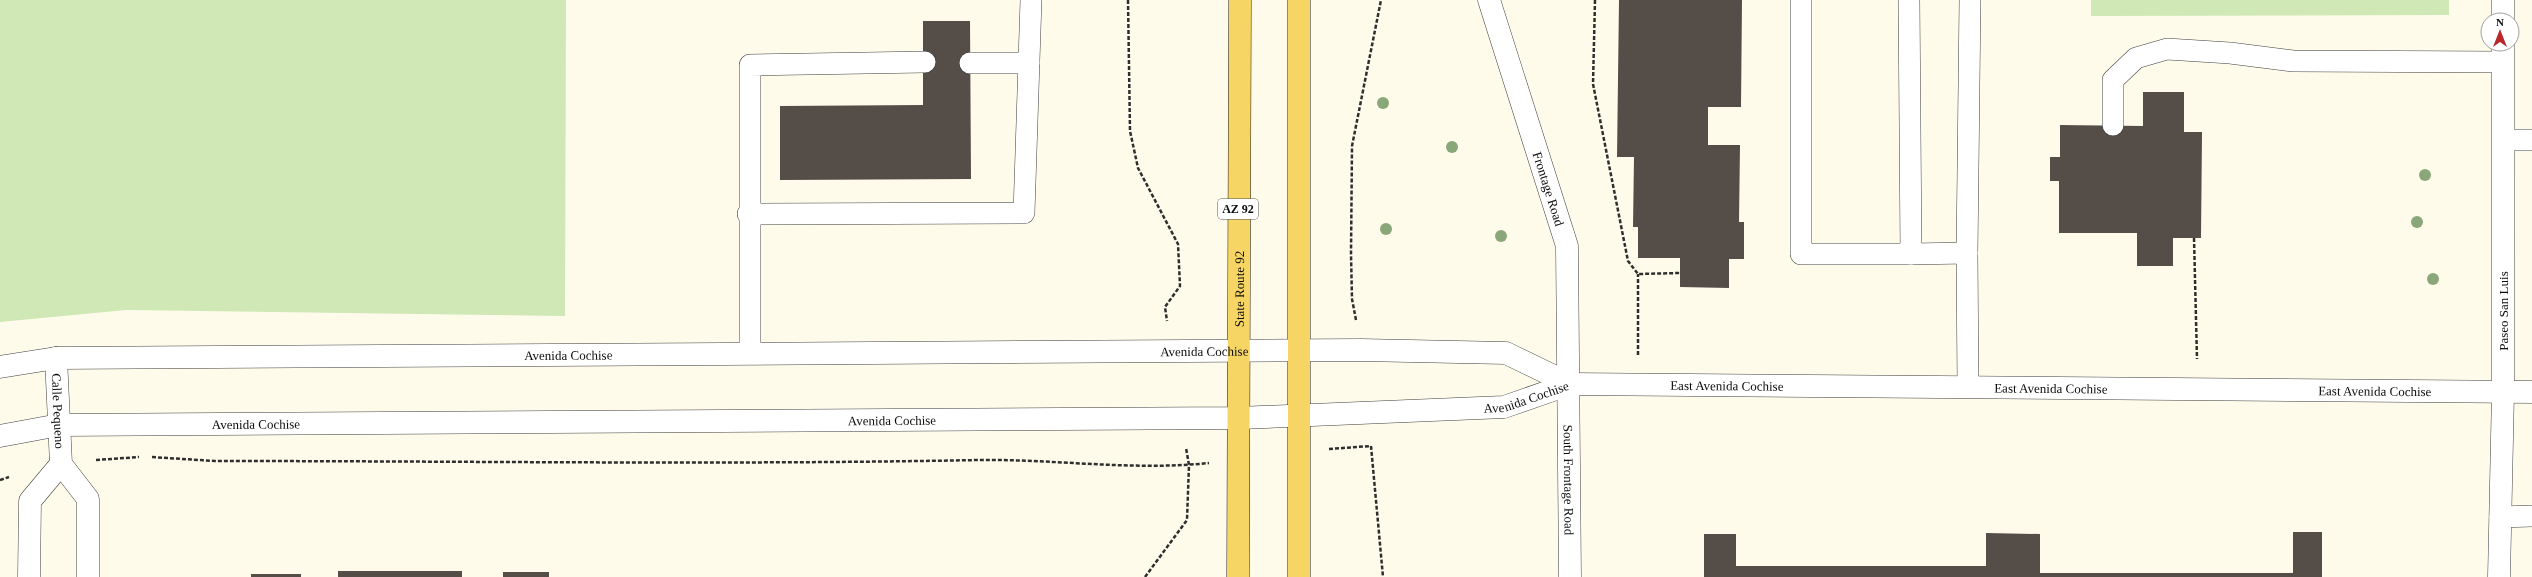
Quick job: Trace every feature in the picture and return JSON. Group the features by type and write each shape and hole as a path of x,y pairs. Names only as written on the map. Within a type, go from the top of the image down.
{"main road":[{"name":"State Route 92","path":"1238,577 1240,0"},
{"path":"1299,0 1299,577"}],"street":[{"name":"Frontage Road","path":"1489,0 1568,246 1570,384"},
{"path":"2503,0 2503,12"},
{"name":"Paseo San Luis","path":"2499,577 2503,392 2503,53"},
{"name":"Avenida Cochise","path":"0,367 56,358 1299,349 1506,353 1570,384"},
{"name":"Calle Pequeno","path":"56,358 60,464 88,499 88,577"},
{"name":"Avenida Cochise","path":"0,436 59,425 1239,418 1504,407 1570,384"},
{"name":"East Avenida Cochise","path":"1570,384 2532,392"},
{"name":"South Frontage Road","path":"1570,384 1570,577"},
{"name":"Calle Pequeno","path":"29,577 30,501 60,464"}],"lane":[{"path":"748,214 1024,213 1031,0"},
{"path":"1801,0 1801,254 1967,253"},
{"path":"1909,0 1911,254"},
{"path":"1968,387 1967,253 1970,0"},
{"path":"2113,125 2113,80 2136,58 2167,49 2293,61 2503,53"},
{"path":"750,353 748,214 750,65 925,62"},
{"path":"970,63 1029,63"},
{"path":"2503,140 2532,140"},
{"path":"2500,516 2532,516"}],"path":[{"path":"1128,0 1130,131 1138,168 1178,244 1180,286 1165,307 1171,350"},
{"path":"1361,350 1352,298 1352,146 1381,0"},
{"path":"1595,0 1593,84 1628,261 1638,274 1638,384"},
{"path":"2194,238 2198,390"},
{"path":"1638,274 1680,273"},
{"path":"1367,412 1383,577"},
{"path":"1145,577 1146,573 1187,520 1189,465 1182,419"},
{"path":"1299,452 1371,446"},
{"path":"60,464 145,456 215,461 871,462 999,460 1189,465 1238,460"},
{"path":"0,480 15,476"}],"green space":[{"path":"0,0 566,0 565,316 126,310 0,322"},
{"path":"2091,0 2449,0 2449,15 2091,16"}],"building":[{"path":"1619,0 1742,0 1741,107 1708,107 1708,145 1740,145 1739,222 1744,222 1744,259 1729,259 1729,288 1680,287 1680,258 1638,258 1638,227 1633,227 1634,157 1617,157"},
{"path":"923,21 970,21 971,179 780,180 780,106 923,105"},
{"path":"2143,92 2184,92 2184,132 2202,132 2201,238 2173,238 2173,266 2137,266 2137,233 2059,233 2059,181 2050,181 2050,157 2060,157 2060,125 2143,126"},
{"path":"2293,532 2322,532 2322,577 1704,577 1704,534 1736,534 1736,566 1986,566 1986,533 2040,534 2040,573 2293,573"},
{"path":"338,571 462,571 462,577 338,577"},
{"path":"503,572 549,572 549,577 503,577"},
{"path":"251,574 301,574 301,577 251,577"}]}
